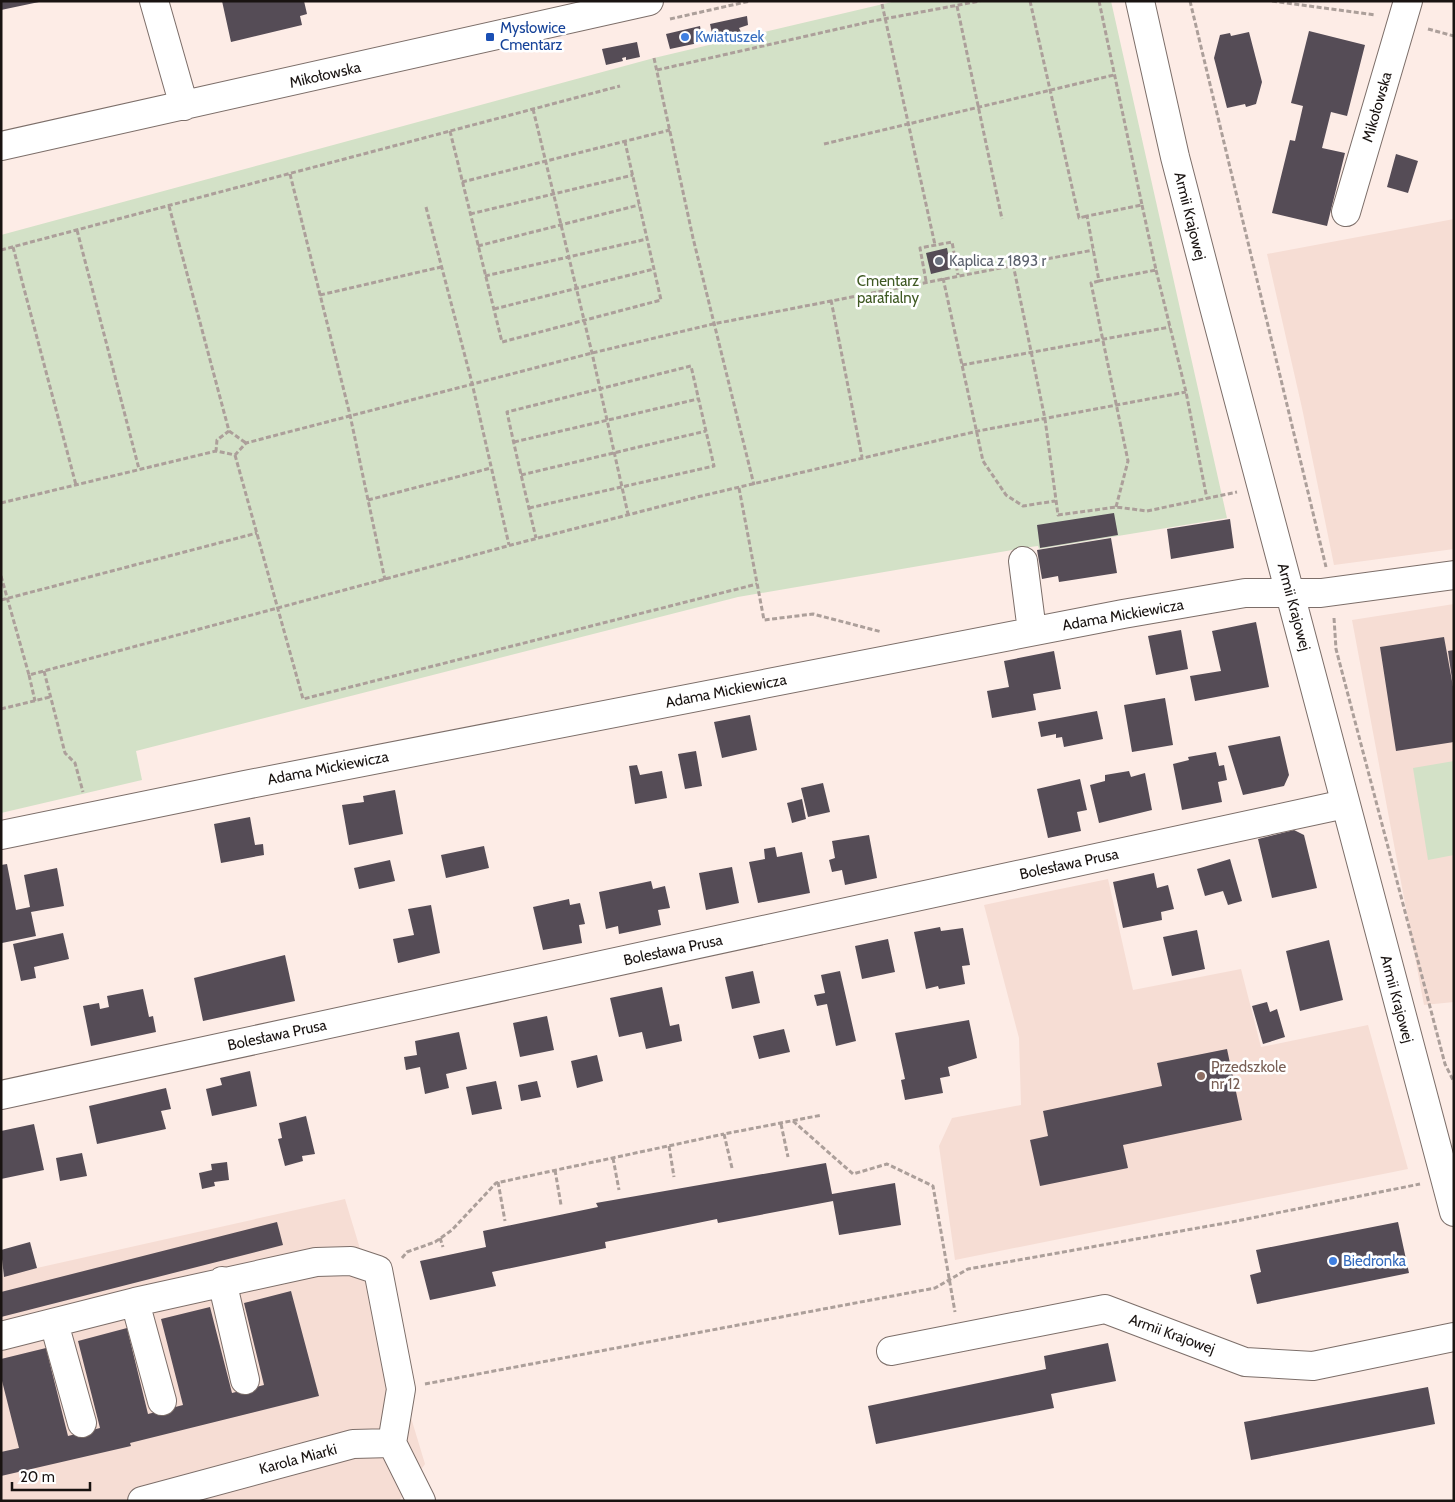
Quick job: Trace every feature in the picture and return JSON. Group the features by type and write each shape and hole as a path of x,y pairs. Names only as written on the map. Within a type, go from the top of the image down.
{"street":[{"path":"154,1 184,106"},
{"name":"Armii Krajowej","path":"1140,1 1175,157 1453,1206"},
{"name":"Mikołowska","path":"1,146 184,106 657,10"},
{"name":"Mikołowska","path":"1346,212 1405,12"},
{"path":"1023,561 1032,632"},
{"name":"Adama Mickiewicza","path":"1,835 245,785 1032,632 1245,593 1321,593 1454,575"},
{"name":"Bolesława Prusa","path":"1,1095 1345,804"},
{"path":"1,1336 222,1281 316,1262 351,1261 378,1270 401,1389 392,1443 422,1501"},
{"path":"222,1281 245,1380"},
{"path":"135,1302 162,1401"},
{"name":"Armii Krajowej","path":"891,1351 1105,1309 1245,1362 1313,1366 1454,1338"},
{"path":"54,1323 82,1423"},
{"name":"Karola Miarki","path":"142,1501 353,1444 392,1443"}],"path":[{"path":"657,10 750,1"},
{"path":"657,70 884,19 980,1"},
{"path":"1030,1 1079,218 1142,205"},
{"path":"1098,1 1156,270 1186,392 1207,499"},
{"path":"1190,1 1328,573"},
{"path":"1272,1 1368,13 1405,12 1454,36"},
{"path":"882,4 935,245"},
{"path":"957,6 1002,219"},
{"path":"654,58 713,324 754,485"},
{"path":"824,144 1114,75"},
{"path":"1,250 620,86"},
{"path":"533,108 592,352 628,514"},
{"path":"450,130 502,342 661,300 625,142"},
{"path":"462,182 670,130"},
{"path":"290,174 350,415 386,580"},
{"path":"470,214 633,175"},
{"path":"478,246 640,205"},
{"path":"169,206 229,431 246,443"},
{"path":"426,208 472,383 509,545"},
{"path":"1087,216 1100,281"},
{"path":"77,230 139,469"},
{"path":"485,276 647,239"},
{"path":"926,281 920,248 935,245 952,242 958,275"},
{"path":"13,248 76,485"},
{"path":"235,455 246,443 592,352 713,324 1013,264 1093,250"},
{"path":"1013,264 1045,420 1058,515 1116,507 1147,511 1245,490"},
{"path":"320,295 441,267"},
{"path":"494,310 654,270"},
{"path":"1116,507 1128,461 1118,404 1091,283 1156,270"},
{"path":"943,278 978,431 983,461 1006,495 1023,506 1055,501"},
{"path":"831,300 862,457"},
{"path":"962,365 1170,327"},
{"path":"529,508 714,466 691,366 507,412 521,475 536,538"},
{"path":"29,675 628,514 978,431 1045,420 1186,392"},
{"path":"514,442 698,399"},
{"path":"216,451 217,440 229,431"},
{"path":"521,475 706,431"},
{"path":"1,503 216,451 235,455"},
{"path":"235,455 303,699 758,584"},
{"path":"368,500 491,468"},
{"path":"740,488 764,620 813,614 889,634"},
{"path":"1,600 257,533"},
{"path":"1,576 35,701"},
{"path":"1334,613 1336,650 1445,1064 1454,1082"},
{"path":"44,671 64,754 75,763 84,796"},
{"path":"1,709 50,697"},
{"path":"399,1266 407,1252 440,1238 452,1230 498,1182 822,1115"},
{"path":"793,1122 852,1174 888,1164 933,1186 955,1311"},
{"path":"781,1124 788,1157"},
{"path":"724,1134 732,1168"},
{"path":"669,1146 674,1177"},
{"path":"613,1158 619,1190"},
{"path":"555,1170 561,1206"},
{"path":"498,1182 505,1221"},
{"path":"401,1389 935,1288 968,1269 1237,1221 1428,1182"},
{"path":"440,1238 443,1247"}],"shaded area":[{"path":"1454,219 1454,549 1334,565 1302,408 1267,254"},
{"path":"1454,604 1454,1002 1424,1005 1352,620"},
{"name":"Przedszkole nr 12","path":"1108,879 1133,990 1241,969 1261,1047 1368,1025 1408,1169 955,1260 939,1146 952,1118 1021,1105 1019,1038 984,905"},
{"path":"345,1199 425,1464 399,1501 1,1501 1,1276"}],"green space":[{"name":"Cmentarz parafialny","path":"896,1 1111,1 1227,518 1039,549 1038,546 1030,547 738,597 136,751 142,780 1,813 1,235 654,58"},
{"path":"1454,761 1454,855 1428,860 1413,768"}],"building":[{"path":"1,1 39,1 39,2 1,10"},
{"path":"222,1 304,1 307,14 300,16 302,25 231,42"},
{"path":"747,16 748,25 739,28 741,32 713,38 710,24"},
{"path":"700,26 703,42 670,49 666,34"},
{"path":"1309,31 1365,45 1347,116 1331,112 1322,148 1345,153 1327,226 1272,213 1290,140 1295,141 1303,106 1291,103"},
{"path":"1249,32 1262,82 1256,104 1246,107 1245,104 1227,108 1214,58 1220,35 1230,33 1231,36"},
{"path":"637,42 640,57 626,60 626,57 622,58 623,61 606,65 602,49"},
{"path":"1396,154 1418,161 1408,193 1387,187"},
{"name":"Kaplica z 1893 r","path":"947,248 951,269 931,274 926,253"},
{"path":"1114,513 1118,535 1040,548 1037,525"},
{"path":"1230,519 1234,548 1171,559 1167,529"},
{"path":"1111,538 1117,573 1059,582 1058,576 1042,579 1037,550"},
{"path":"1256,622 1269,687 1195,701 1190,676 1221,671 1212,631"},
{"path":"1181,630 1188,669 1156,675 1148,636"},
{"path":"1444,637 1454,692 1454,742 1396,751 1380,647"},
{"path":"1454,650 1454,685 1453,686 1448,651"},
{"path":"1054,651 1061,689 1033,694 1036,710 992,718 987,691 1009,687 1004,661"},
{"path":"1165,698 1173,745 1132,752 1124,705"},
{"path":"1097,711 1103,739 1064,747 1062,737 1056,738 1056,734 1041,737 1038,722"},
{"path":"750,715 757,750 722,758 714,722"},
{"path":"1280,736 1289,775 1284,786 1243,795 1228,746"},
{"path":"696,751 702,786 685,789 678,754"},
{"path":"1216,752 1219,766 1224,765 1227,780 1218,782 1222,802 1182,810 1173,764 1189,760 1188,757"},
{"path":"637,765 640,775 662,771 667,798 635,804 629,766"},
{"path":"1129,771 1131,777 1145,773 1152,810 1099,823 1090,785 1105,781 1105,775"},
{"path":"1080,779 1087,810 1077,812 1081,831 1048,838 1037,789"},
{"path":"823,783 830,812 808,817 801,788"},
{"path":"395,790 403,834 349,845 342,805 364,802 363,796"},
{"path":"802,799 806,819 792,823 787,803"},
{"path":"250,817 255,845 263,844 264,855 221,863 214,824"},
{"path":"1294,830 1304,835 1317,888 1272,898 1258,839"},
{"path":"869,835 877,878 845,885 842,870 832,872 829,860 835,858 832,841"},
{"path":"484,846 489,868 446,878 441,855"},
{"path":"775,847 777,857 802,852 810,893 758,903 749,862 765,859 764,849"},
{"path":"1230,859 1242,901 1228,905 1223,891 1205,896 1197,869"},
{"path":"390,860 395,881 359,889 354,868"},
{"path":"7,864 16,910 30,907 24,875 57,868 64,906 31,912 36,936 2,943 1,865"},
{"path":"732,867 739,903 706,910 699,873"},
{"path":"1154,873 1157,888 1168,885 1174,909 1161,912 1162,920 1123,928 1113,882"},
{"path":"651,881 653,889 665,886 670,908 658,910 661,925 619,934 618,926 606,929 599,892"},
{"path":"569,899 570,905 580,903 585,924 579,925 582,943 543,950 533,907"},
{"path":"431,905 440,953 398,963 393,939 414,935 408,909"},
{"path":"940,927 941,931 963,928 970,965 962,966 965,984 939,989 938,986 926,989 914,932"},
{"path":"1197,930 1205,969 1172,976 1163,937"},
{"path":"63,933 69,959 34,967 36,978 21,981 13,944"},
{"path":"888,939 895,972 862,979 855,946"},
{"path":"1329,940 1343,1000 1300,1011 1286,951"},
{"path":"285,955 295,1001 203,1021 194,978"},
{"path":"753,971 760,1003 732,1009 725,977"},
{"path":"840,971 856,1041 836,1046 827,1004 817,1006 814,995 825,993 821,975"},
{"path":"662,987 670,1026 679,1024 682,1041 646,1049 642,1032 619,1037 610,998"},
{"path":"143,989 149,1017 153,1016 156,1032 91,1046 83,1006 99,1003 100,1009 109,1007 107,996"},
{"path":"1267,1002 1270,1012 1277,1009 1285,1037 1263,1044 1252,1006"},
{"path":"547,1016 554,1050 520,1057 513,1023"},
{"path":"969,1020 977,1058 948,1067 950,1076 940,1078 943,1093 905,1100 901,1080 905,1079 895,1033"},
{"path":"784,1029 790,1052 759,1059 753,1036"},
{"path":"459,1032 467,1069 446,1074 449,1088 425,1094 420,1067 406,1070 404,1057 417,1055 415,1041"},
{"path":"1227,1049 1242,1120 1123,1145 1128,1168 1040,1186 1030,1140 1048,1136 1043,1111 1162,1086 1157,1063"},
{"path":"597,1055 603,1081 577,1088 571,1061"},
{"path":"250,1071 257,1106 212,1116 206,1089 222,1085 220,1078"},
{"path":"496,1081 502,1109 472,1115 466,1087"},
{"path":"537,1081 541,1097 521,1101 518,1085"},
{"path":"166,1088 171,1109 161,1111 166,1129 97,1144 89,1106"},
{"path":"306,1116 315,1154 302,1156 303,1161 285,1166 278,1139 282,1138 279,1123"},
{"path":"34,1124 44,1170 1,1179 1,1131"},
{"path":"82,1153 87,1176 60,1181 56,1158"},
{"path":"227,1162 229,1180 214,1182 215,1186 202,1189 199,1173 212,1170 211,1164"},
{"path":"826,1163 832,1194 895,1183 901,1225 839,1235 833,1201 718,1223 717,1219 605,1242 606,1248 492,1272 496,1286 430,1300 420,1261 486,1247 483,1231 598,1207 596,1203"},
{"path":"277,1222 283,1245 1,1317 1,1292"},
{"path":"1398,1222 1409,1273 1257,1304 1250,1275 1261,1272 1256,1250"},
{"path":"30,1242 37,1268 4,1277 1,1250"},
{"path":"291,1291 319,1396 130,1443 131,1446 1,1476 1,1452 19,1448 1,1377 1,1359 46,1348 68,1436 100,1428 78,1341 127,1328 148,1414 183,1405 161,1319 210,1307 232,1393 264,1385 244,1303"},
{"path":"1108,1343 1116,1381 1051,1394 1054,1408 876,1444 868,1406 1046,1369 1044,1356"},
{"path":"1428,1387 1435,1424 1251,1460 1244,1422"}],"place":[{"name":"Mysłowice Cmentarz","path":"490,37"},
{"name":"Kwiatuszek","path":"685,37"},
{"name":"Kaplica z 1893 r","path":"939,261"},
{"name":"Przedszkole nr 12","path":"1201,1076"},
{"name":"Biedronka","path":"1333,1261"}]}
